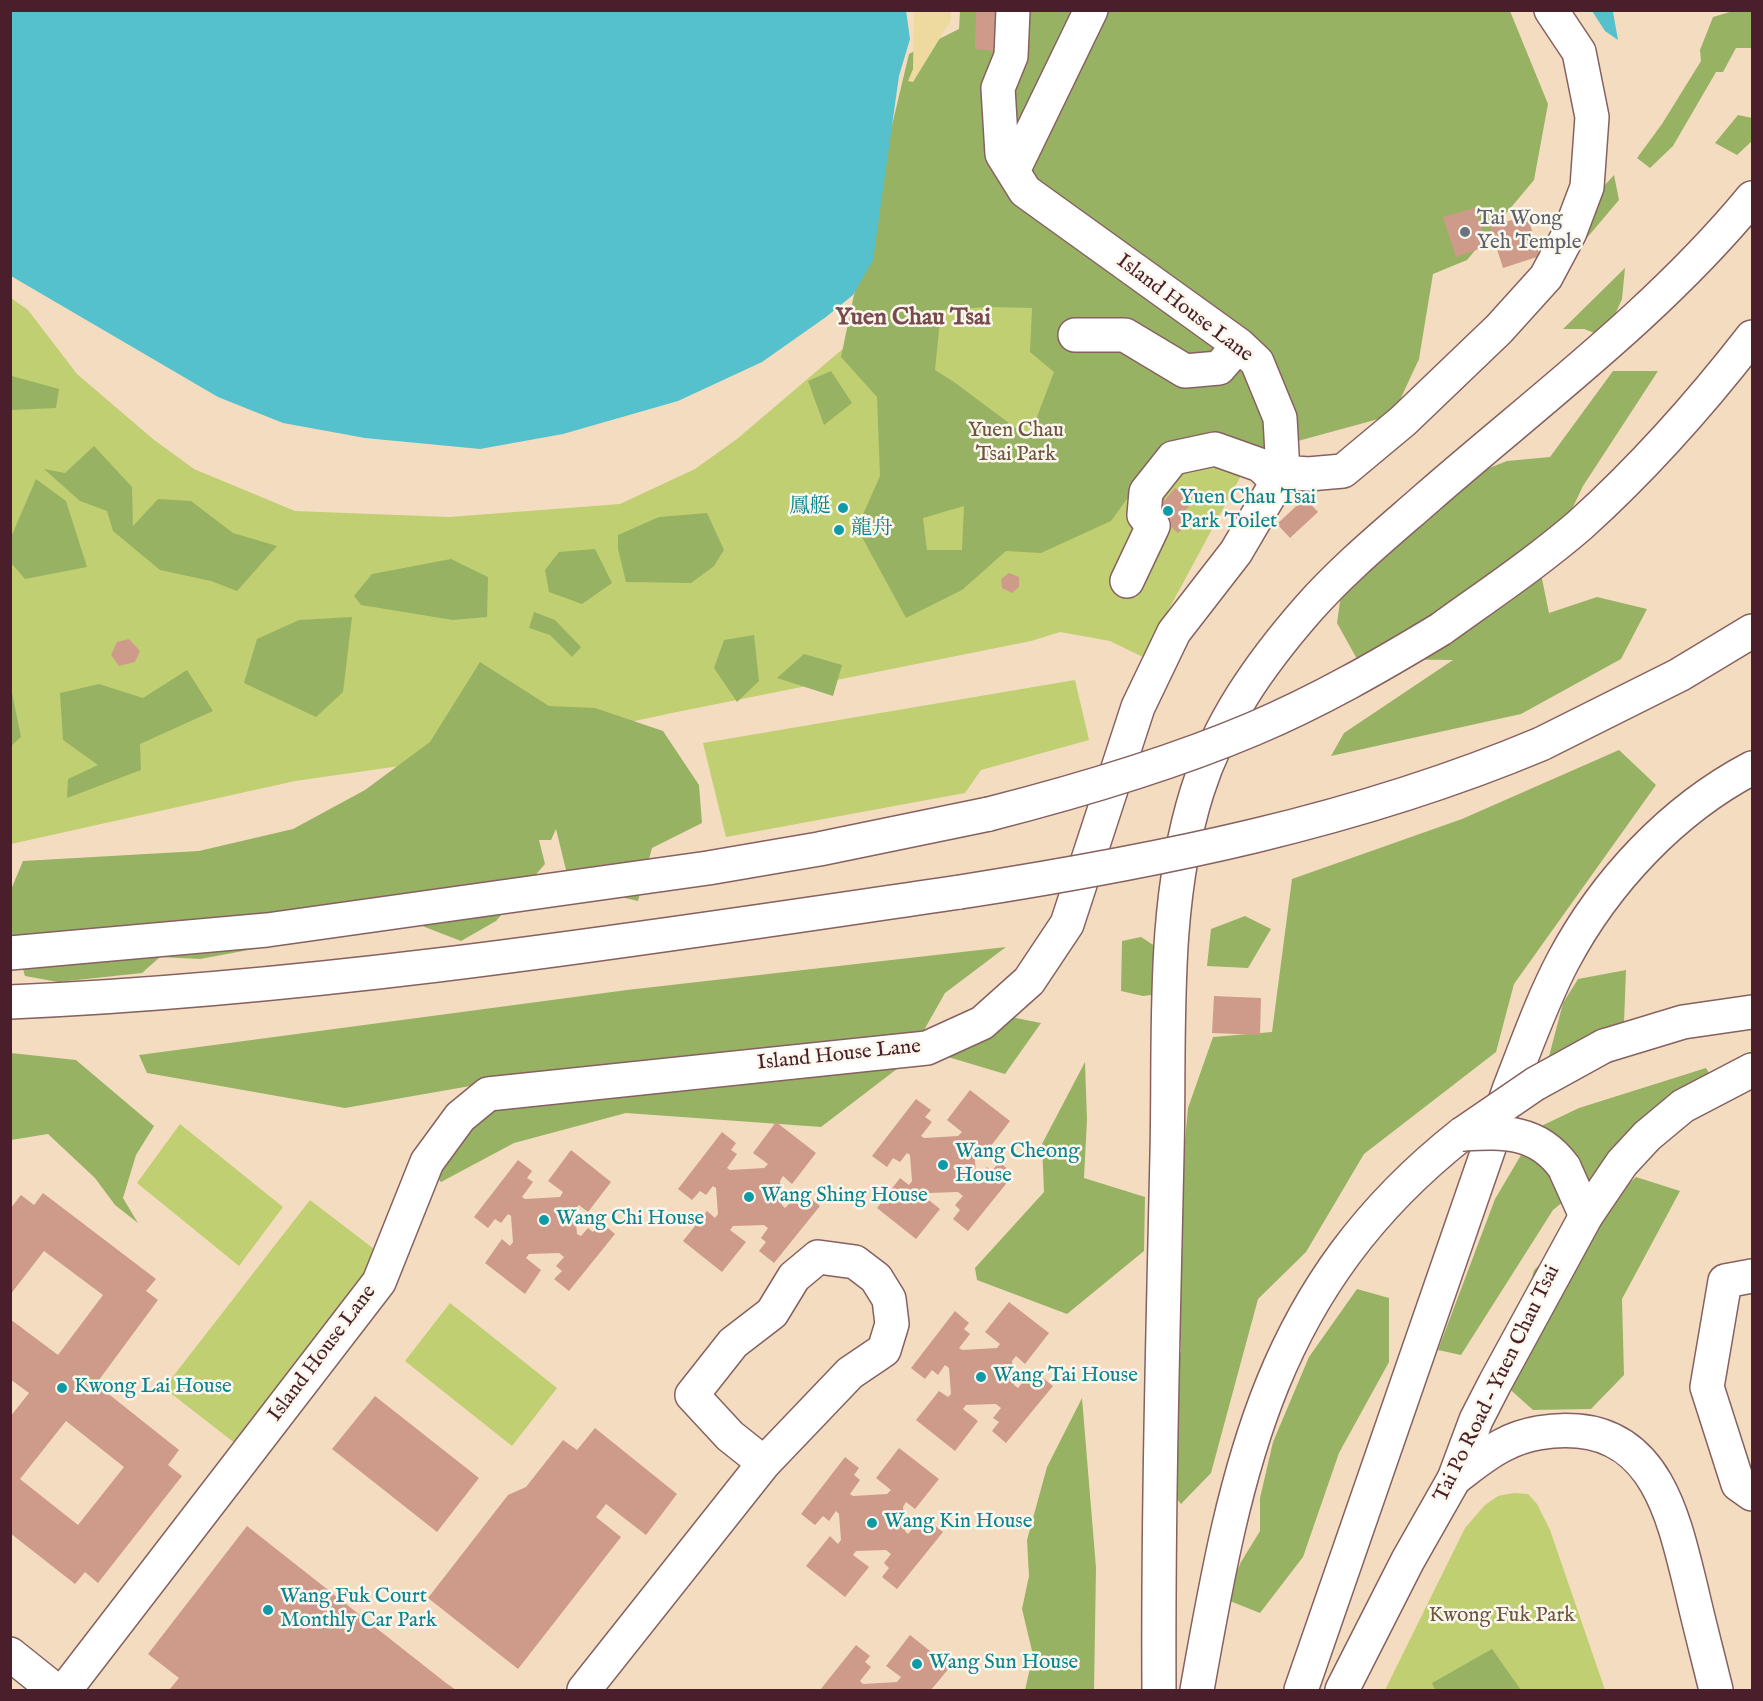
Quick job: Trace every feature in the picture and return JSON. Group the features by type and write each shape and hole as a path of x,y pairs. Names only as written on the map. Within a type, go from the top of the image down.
{"main road":[{"name":"Island House Lane","path":"65,1690 379,1282 427,1161 460,1117 488,1094 927,1048 982,1023 1029,981 1067,924 1138,707 1153,674 1174,632 1236,552 1280,477 1280,418 1257,362 1239,345 1025,191 1002,154 998,88 1011,56 1013,10"},
{"path":"1013,171 1091,10"},
{"path":"1127,581 1153,526 1144,515 1146,492 1173,458 1215,449 1260,465 1280,477 1343,471 1403,421 1499,329 1546,277 1570,232 1587,187 1592,117 1579,52 1551,10"},
{"path":"1160,1690 1160,1493 1171,960 1183,847 1196,794 1213,748 1245,690 1270,653 1312,604 1365,552 1597,353 1675,280 1752,198"},
{"path":"1075,335 1125,335 1185,371 1219,368 1239,345"},
{"path":"10,953 279,929 708,868 819,849 990,814 1117,778 1252,729 1371,672 1441,629 1528,567 1623,484 1685,419 1752,337"},
{"path":"10,1002 130,996 392,972 960,892 1155,859 1365,808 1440,784 1541,744 1637,698 1740,639"},
{"path":"1301,1690 1510,1087 1539,1011 1563,961 1604,897 1652,843 1719,789 1752,768"},
{"path":"1197,1690 1237,1488 1253,1435 1291,1340 1332,1269 1361,1230 1424,1164 1462,1134 1535,1084 1604,1046 1683,1022 1752,1012"},
{"name":"Tai Po Road – Yuen Chau Tsai","path":"1342,1690 1408,1560 1454,1479 1476,1420 1563,1254 1586,1216 1622,1163 1647,1136 1683,1106 1752,1070"},
{"path":"1462,1134 1508,1134 1528,1138 1549,1148 1564,1167 1586,1216"},
{"path":"584,1690 764,1463 850,1373 884,1350 892,1324 889,1299 876,1278 855,1262 818,1257 794,1277 772,1313 733,1343 692,1395 730,1436 764,1463"},
{"path":"1752,1276 1725,1281 1707,1387 1738,1484 1752,1494"},
{"path":"1454,1479 1502,1445 1545,1432 1589,1432 1616,1441 1627,1449 1657,1482 1672,1516 1716,1690"},
{"path":"10,1654 54,1690"}],"green space":[{"path":"960,11 1510,11 1548,104 1534,180 1467,260 1433,274 1419,359 1393,415 1170,476 1144,475 1111,521 1041,553 1006,551 962,590 906,618 857,528 880,476 877,397 841,357 871,213 909,54 959,29","holes":["988,307 1032,308 1030,352 1054,372 1029,438 935,370 941,310","964,506 962,550 927,550 923,518"]},
{"path":"1733,11 1752,11 1752,48 1736,48 1723,72 1716,72 1673,146 1650,168 1637,158 1662,124 1701,61 1700,50 1713,17"},
{"path":"1738,115 1752,118 1752,141 1737,155 1715,143"},
{"name":"Yuen Chau Tsai Park","path":"916,174 1243,472 1143,657 1110,641 1060,632 1031,641 672,713 477,755 295,781 11,844 11,298 28,310 77,374 153,439 194,469 295,511 449,517 620,504 695,469 737,439 852,341"},
{"path":"1614,175 1619,200 1580,246 1586,206"},
{"path":"1625,268 1622,299 1605,337 1584,329 1563,329"},
{"path":"831,371 852,403 824,425 808,381"},
{"path":"1613,371 1658,371 1583,486 1541,574 1549,613 1597,597 1647,609 1621,659 1521,714 1331,756 1344,733 1453,660 1357,659 1337,623 1348,545 1397,504 1507,461 1550,457"},
{"path":"12,376 59,389 56,408 11,410"},
{"path":"94,446 132,487 133,526 158,499 191,501 233,533 277,546 237,591 211,581 160,570 113,531 107,511 80,501 44,469 65,473"},
{"path":"36,479 66,501 87,567 25,579 11,563 11,537"},
{"path":"707,513 724,550 714,566 691,583 626,582 618,549 618,535 659,517"},
{"path":"595,549 612,583 582,604 549,592 545,570 559,552"},
{"path":"451,559 488,577 487,617 453,620 361,605 354,596 372,574"},
{"path":"534,612 555,620 581,647 572,657 550,635 529,628"},
{"path":"352,617 343,692 316,717 244,683 257,639 299,620"},
{"path":"754,635 759,681 737,702 714,668 724,640"},
{"path":"804,654 842,665 833,696 777,678"},
{"path":"480,662 549,706 595,708 663,731 699,785 702,823 652,848 638,901 586,889 567,874 556,829 551,840 539,840 545,864 496,921 461,941 417,924 356,930 200,959 160,957 142,973 58,982 25,976 11,930 10,892 23,861 199,851 293,829 365,790 430,742"},
{"path":"187,670 213,711 140,744 141,770 67,798 68,779 98,765 63,740 60,693 99,684 143,698"},
{"path":"1075,680 1089,740 981,770 965,793 726,837 703,743"},
{"path":"10,683 21,737 11,746 10,746"},
{"path":"1619,750 1656,785 1514,984 1496,1052 1364,1154 1306,1252 1258,1299 1211,1473 1181,1504 1171,1492 1171,1390 1181,1350 1178,1295 1179,1205 1188,1108 1213,1037 1272,1032 1292,879 1462,819"},
{"path":"1245,916 1271,929 1248,968 1207,966 1211,929"},
{"path":"1141,937 1169,955 1169,993 1143,996 1121,991 1122,941"},
{"path":"1006,947 945,993 906,1062 821,1127 626,1113 514,1143 441,1182 426,1164 510,1079 345,1108 147,1073 139,1055 627,990"},
{"path":"1626,970 1624,1023 1547,1064 1563,1003 1578,979"},
{"path":"1011,1017 1041,1023 1005,1074 938,1054"},
{"path":"11,1053 76,1060 154,1126 136,1155 123,1198 138,1223 115,1205 95,1178 48,1134 11,1140"},
{"path":"1085,1062 1087,1120 1084,1178 1145,1197 1144,1251 1067,1314 977,1280 975,1268 1044,1192 1042,1144"},
{"path":"1706,1068 1713,1080 1553,1210 1461,1355 1438,1350 1495,1199 1537,1128 1579,1108"},
{"path":"180,1124 283,1207 239,1266 137,1183"},
{"path":"1636,1177 1680,1191 1622,1299 1624,1375 1591,1409 1533,1410 1504,1384 1534,1270"},
{"path":"310,1200 378,1252 355,1294 236,1444 164,1388"},
{"path":"1357,1289 1389,1298 1389,1362 1339,1453 1303,1557 1260,1613 1225,1599 1241,1562 1260,1531 1260,1498 1273,1442 1309,1357"},
{"path":"450,1303 557,1388 512,1446 405,1361"},
{"path":"1082,1398 1096,1568 1094,1690 1025,1690 1033,1655 1022,1609 1029,1576 1027,1540 1047,1467"},
{"name":"Kwong Fuk Park","path":"1514,1493 1528,1494 1537,1504 1550,1530 1605,1690 1385,1690 1465,1528 1485,1505 1498,1496"},
{"path":"1492,1649 1521,1690 1435,1690 1432,1683"}],"sand":[{"path":"914,11 951,11 951,20 913,82 908,81 913,69"}],"water":[{"path":"906,10 910,39 899,76 873,260 853,295 762,362 678,401 563,434 480,449 365,438 283,423 218,397 11,276 11,11"},
{"path":"1592,11 1616,11 1613,12 1618,40 1605,31"}],"building":[{"path":"976,10 1004,10 1004,52 975,49"},
{"name":"Tai Wong Yeh Temple","path":"1475,208 1487,246 1456,257 1443,217"},
{"path":"1527,215 1540,256 1503,268 1490,227"},
{"name":"Yuen Chau Tsai Park Toilet","path":"1175,488 1193,502 1183,513 1192,520 1178,533 1148,508 1158,493 1165,500"},
{"path":"1305,498 1318,512 1290,538 1277,524"},
{"path":"1009,573 1019,577 1019,587 1012,593 1002,588 1001,579"},
{"path":"129,639 140,651 135,662 119,666 111,655 117,642"},
{"path":"1214,996 1261,998 1260,1035 1212,1033"},
{"name":"Wang Cheong House","path":"970,1090 1010,1121 987,1151 977,1144 974,1149 976,1173 980,1176 987,1167 992,1171 999,1162 1014,1174 968,1231 953,1219 960,1210 955,1205 963,1196 958,1192 928,1193 925,1197 940,1209 916,1239 877,1208 900,1178 909,1185 912,1181 910,1155 907,1153 900,1162 893,1158 887,1167 872,1156 916,1099 931,1110 925,1117 932,1122 921,1136 924,1138 958,1136 962,1132 947,1120"},
{"name":"Wang Shing House","path":"776,1122 816,1153 792,1184 783,1176 780,1181 782,1205 785,1208 793,1200 798,1204 805,1194 820,1206 774,1263 759,1251 766,1242 761,1238 768,1228 764,1225 733,1226 730,1230 746,1242 722,1272 683,1241 707,1211 715,1218 718,1214 716,1188 713,1186 706,1195 700,1191 692,1200 678,1189 722,1132 736,1143 731,1150 737,1154 727,1168 730,1170 764,1168 768,1164 753,1153"},
{"name":"Wang Chi House","path":"571,1150 611,1182 588,1212 579,1205 575,1209 577,1234 581,1236 588,1228 593,1232 601,1222 615,1234 569,1291 554,1279 562,1271 556,1266 564,1257 559,1253 529,1254 526,1258 541,1270 525,1294 485,1263 502,1239 510,1246 513,1242 511,1216 508,1214 501,1223 495,1219 488,1228 474,1217 518,1160 532,1171 527,1178 533,1182 522,1197 525,1199 560,1197 563,1192 548,1181"},
{"name":"Kwong Lai House","path":"43,1193 156,1279 146,1291 158,1300 96,1384 179,1450 168,1465 182,1476 98,1583 85,1572 75,1584 10,1533 10,1417 29,1393 10,1379 10,1319 58,1355 103,1295 44,1251 10,1295 10,1209 21,1195 34,1205","holes":["66,1421 124,1467 78,1525 20,1479"]},
{"name":"Wang Tai House","path":"1009,1302 1049,1333 1025,1364 1016,1356 1012,1361 1014,1385 1018,1388 1025,1379 1030,1383 1038,1374 1053,1386 1006,1443 992,1431 999,1422 993,1418 1001,1408 996,1404 966,1405 963,1409 978,1421 955,1451 916,1420 939,1391 948,1397 951,1394 949,1368 945,1365 938,1375 932,1370 925,1379 911,1368 955,1311 969,1323 964,1329 970,1334 959,1348 962,1350 997,1348 1000,1344 985,1332"},
{"path":"375,1396 479,1478 437,1532 332,1449"},
{"path":"595,1428 677,1494 646,1535 606,1504 596,1517 621,1537 518,1669 428,1598 508,1495 526,1487 563,1440 577,1450"},
{"name":"Wang Kin House","path":"899,1448 939,1479 915,1509 906,1502 903,1507 905,1531 908,1534 916,1525 921,1529 928,1520 943,1532 897,1589 882,1577 889,1568 884,1563 891,1554 886,1550 856,1551 853,1555 869,1567 845,1597 806,1566 830,1536 838,1544 841,1540 839,1514 836,1511 829,1521 823,1516 815,1525 801,1514 845,1457 859,1468 854,1475 860,1480 850,1494 853,1496 887,1494 891,1490 876,1478"},
{"name":"Wang Fuk Court Monthly Car Park","path":"247,1526 456,1690 169,1690 179,1678 148,1654"},
{"name":"Wang Sun House","path":"910,1635 950,1667 931,1690 820,1690 856,1645 870,1656 865,1662 871,1667 860,1681 863,1684 897,1682 901,1677 886,1666"}],"place":[{"name":"Tai Wong Yeh Temple","path":"1465,232"},
{"name":"鳳艇","path":"843,508"},
{"name":"Yuen Chau Tsai Park Toilet","path":"1168,511"},
{"name":"龍舟","path":"839,530"},
{"name":"Wang Cheong House","path":"943,1165"},
{"name":"Wang Shing House","path":"749,1197"},
{"name":"Wang Chi House","path":"544,1220"},
{"name":"Wang Tai House","path":"981,1377"},
{"name":"Kwong Lai House","path":"62,1388"},
{"name":"Wang Kin House","path":"872,1523"},
{"name":"Wang Fuk Court Monthly Car Park","path":"268,1610"},
{"name":"Wang Sun House","path":"917,1664"}],"district":[{"name":"Yuen Chau Tsai","path":"913,319"}]}
